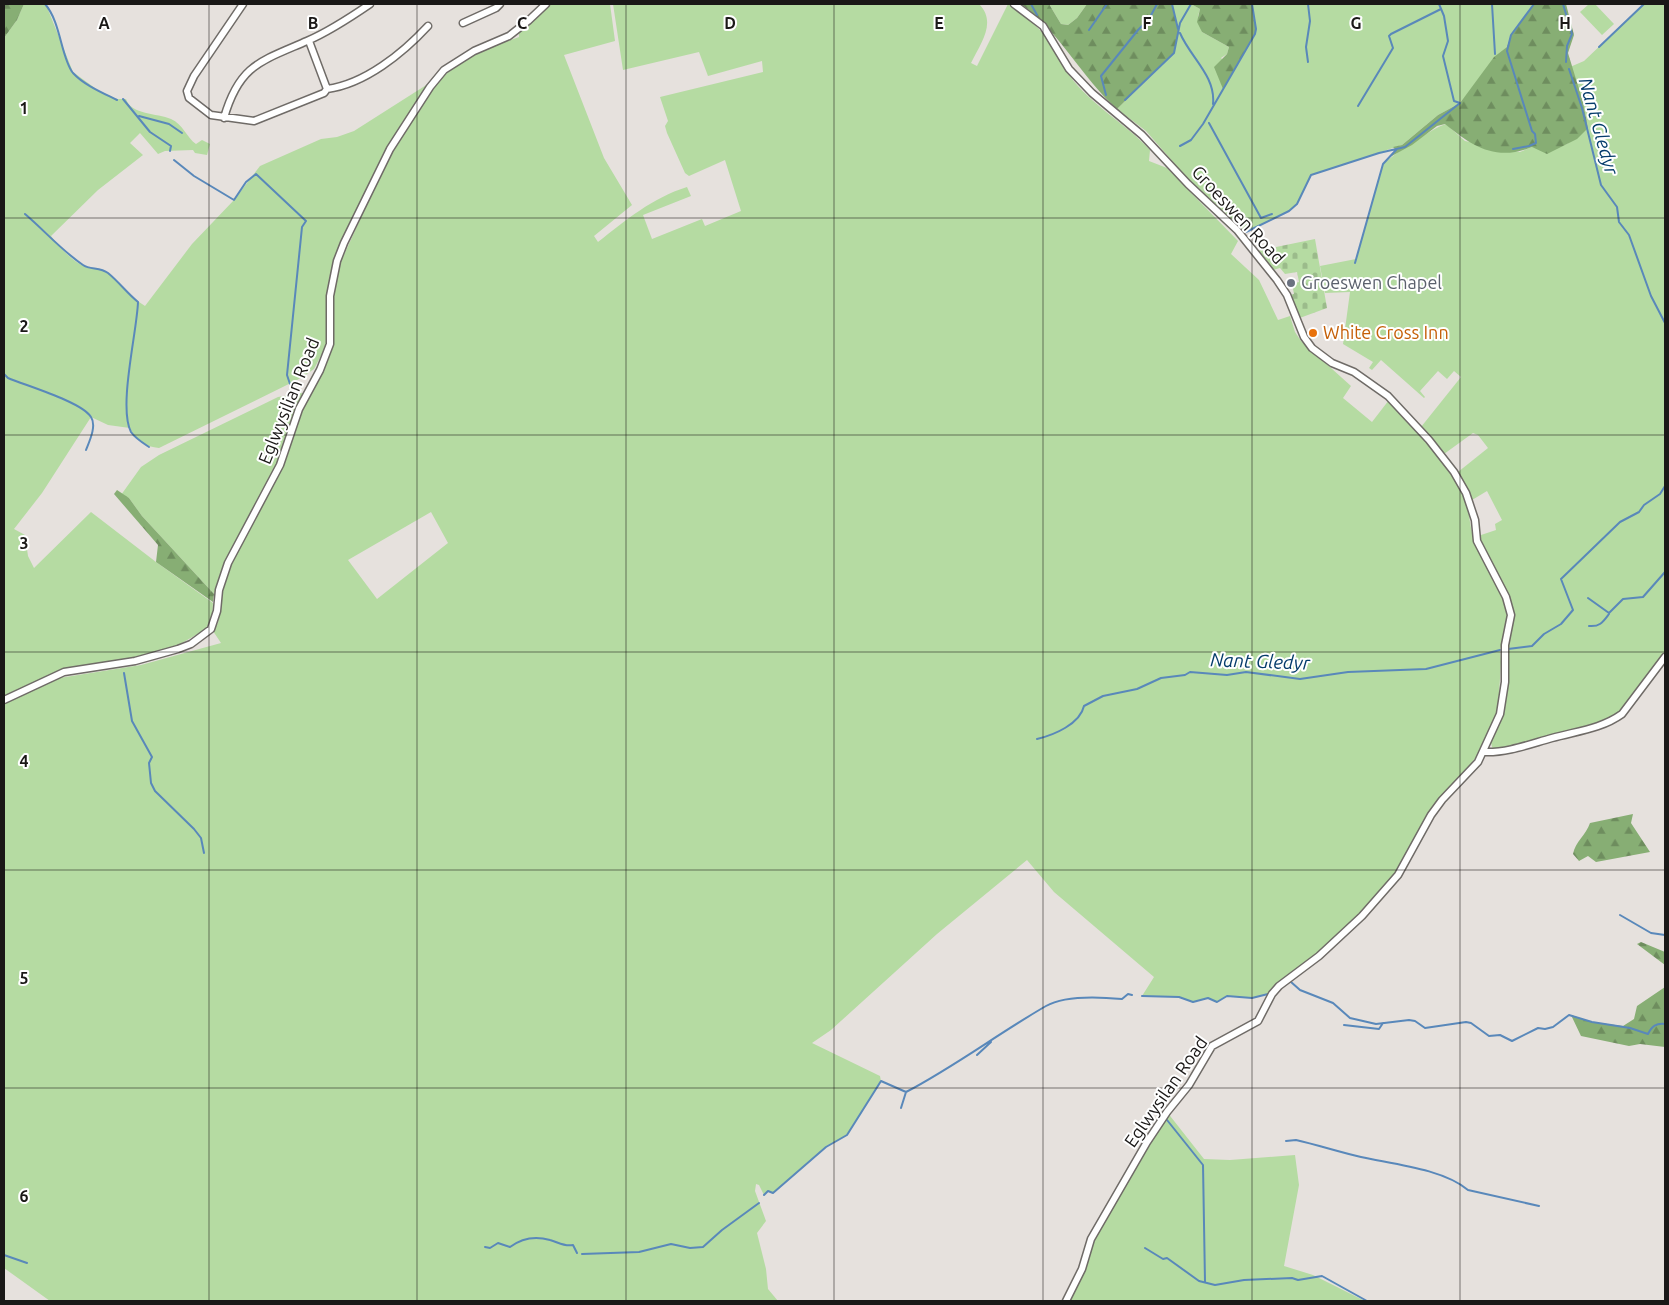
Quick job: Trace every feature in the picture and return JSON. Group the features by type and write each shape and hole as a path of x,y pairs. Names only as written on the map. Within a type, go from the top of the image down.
{"street":[{"path":"243,4 194,76 187,91 189,98 200,108 211,115 224,118 254,121 321,95 327,89 350,83 378,68 412,43 428,26"},
{"path":"224,118 234,89 246,73 266,59 309,41 370,4"},
{"path":"463,23 496,8 500,4"},
{"name":"Eglwysilian Road","path":"4,700 64,672 136,661 178,649 191,644 211,629 217,611 219,590 228,564 280,465 299,409 320,370 330,344 330,296 337,261 390,149 430,87 444,70 463,57 509,36 546,4"},
{"name":"Groeswen Road","path":"1014,4 1043,26 1069,69 1092,94 1142,135 1188,184 1237,230 1287,295 1304,337 1312,348 1332,363 1354,372 1388,396 1429,440 1454,472 1472,508 1477,541 1506,597 1511,615 1505,645 1506,662 1500,714 1484,752"},
{"path":"309,41 327,89"},
{"path":"1484,752 1511,749 1590,729 1614,720 1622,714 1665,657"},
{"name":"Eglwysilan Road","path":"1066,1301 1082,1269 1091,1239 1147,1142 1167,1112 1189,1085 1212,1046 1258,1021 1272,994 1279,986 1330,947 1378,899 1398,875 1431,815 1484,752"}],"green space":[{"path":"4,4 24,4 17,20 4,38"},
{"path":"24,4 45,4 73,72 99,91 117,99 126,99 133,108 139,111 175,121 196,144 202,140 210,144 207,155 195,153 193,150 165,151 158,154 140,133 130,143 143,155 98,190 51,236 66,253 81,265 108,273 145,306 192,244 234,200 260,166 321,139 337,137 354,131 431,82 384,152 341,241 329,279 327,344 314,369 301,378 159,448 142,442 130,428 108,425 91,417 42,493 14,529 25,535 28,556 34,568 91,512 213,603 212,619 208,628 175,647 135,658 58,671 4,697 4,38 17,20"},
{"path":"550,4 610,4 615,41 564,55 604,158 632,205 594,236 598,242 651,203 687,187 691,196 643,215 652,239 702,219 705,226 741,211 725,160 689,176 685,173 667,133 665,126 668,121 660,97 763,72 762,61 708,76 699,52 623,70 613,4 979,4 987,18 987,25 986,33 971,63 977,66 1008,4 1046,36 1057,51 1067,72 1087,96 1150,150 1149,161 1167,168 1238,241 1231,254 1259,280 1278,320 1290,316 1295,332 1301,341 1351,386 1343,398 1372,422 1389,400 1432,446 1451,471 1465,497 1475,542 1507,608 1508,618 1500,650 1498,711 1490,733 1486,737 1482,750 1435,807 1403,863 1358,917 1319,952 1276,985 1268,994 1252,998 1227,996 1217,1002 1208,998 1193,1002 1179,997 1142,996 1154,977 1054,892 1027,860 937,934 831,1030 812,1043 880,1076 881,1081 847,1135 826,1147 773,1193 768,1191 764,1195 759,1185 756,1184 755,1191 766,1221 757,1233 766,1269 768,1289 778,1301 50,1301 4,1268 4,702 53,679 141,665 221,643 213,631 218,623 225,579 234,556 282,466 304,405 326,360 332,299 338,268 390,154 439,79 473,54 519,37 519,32","holes":["431,512 448,543 377,599 348,560"]},
{"path":"1021,4 1049,4 1061,24 1068,25 1077,18 1087,4 1172,4 1179,31 1174,53 1117,109 1092,83 1059,41 1035,15"},
{"path":"1049,4 1087,4 1077,18 1068,25 1061,24"},
{"path":"1172,4 1191,4 1200,9 1198,16 1202,32 1229,47 1227,54 1221,58 1233,69 1256,29 1252,4 1534,4 1511,35 1507,47 1460,103 1438,115 1402,145 1311,175 1297,204 1289,211 1246,232 1241,231 1223,212 1201,194 1146,131 1117,109 1174,53 1179,31"},
{"path":"1191,4 1252,4 1255,34 1223,89 1214,67 1227,54 1229,47 1202,32 1197,22 1200,9"},
{"path":"1534,4 1566,4 1574,35 1568,53 1583,102 1588,128 1577,139 1547,154 1532,147 1507,153 1496,152 1475,145 1445,124 1437,126 1412,145 1390,157 1396,150 1393,147 1402,145 1438,115 1460,103 1494,57 1507,47 1511,35"},
{"path":"1589,4 1595,4 1614,24 1602,35 1580,12"},
{"path":"1644,4 1665,4 1665,654 1621,711 1607,721 1493,750 1491,743 1502,713 1507,688 1508,643 1513,609 1507,592 1478,536 1496,530 1495,524 1502,520 1487,491 1472,500 1458,472 1488,448 1478,435 1473,433 1444,454 1421,427 1461,377 1454,371 1447,379 1438,371 1420,391 1424,398 1381,360 1372,370 1369,368 1373,362 1343,344 1350,292 1325,293 1320,266 1356,259 1383,164 1433,130 1446,124 1465,141 1520,152 1532,147 1552,149 1567,144 1588,128 1583,102 1570,67 1584,61"},
{"path":"1315,239 1327,308 1297,319 1289,295 1294,294 1292,284 1299,282 1297,272 1285,274 1280,268 1273,270 1257,251"},
{"path":"304,394 278,465 239,535 214,594 142,516 129,498 121,495 141,467 159,455 278,397"},
{"path":"117,490 129,498 142,516 214,594 213,602 156,562 158,545 114,494"},
{"path":"1633,814 1631,823 1650,852 1596,862 1588,856 1579,861 1573,854 1590,823"},
{"path":"1641,942 1665,952 1665,965 1637,944"},
{"path":"1665,987 1665,1047 1640,1044 1629,1046 1581,1036 1571,1015 1592,1022 1623,1026 1634,1019 1637,1006"},
{"path":"1167,1112 1204,1159 1230,1160 1295,1155 1299,1185 1284,1266 1313,1275 1365,1301 1065,1301 1086,1259 1091,1239"}],"waterway":[{"path":"45,4 54,20 66,58 73,73 88,85 117,100"},
{"path":"1031,4 1037,15"},
{"path":"1089,30 1107,4"},
{"path":"1106,95 1101,76 1149,19 1157,4"},
{"path":"1172,4 1178,29"},
{"path":"1125,100 1174,53 1180,23 1191,4"},
{"path":"1180,146 1191,140 1203,124 1255,34 1252,4"},
{"path":"1308,4 1310,21 1306,47 1308,62"},
{"path":"1246,232 1289,211 1297,204 1311,175 1379,153 1405,147 1460,103 1454,101 1443,56 1448,41 1444,16 1439,4"},
{"path":"1492,4 1495,54"},
{"path":"1513,149 1536,143 1535,134 1532,131 1507,51 1511,35 1534,4"},
{"name":"Nant Gledyr","path":"1563,4 1572,34 1567,46 1566,62"},
{"path":"1599,47 1644,4"},
{"path":"1358,106 1393,48 1389,36 1441,9"},
{"path":"1180,33 1211,84 1213,104"},
{"name":"Nant Gledyr","path":"1569,69 1582,108 1601,185 1617,207 1619,222 1629,235 1651,296 1665,323"},
{"path":"123,99 150,132 171,146 170,151"},
{"path":"139,116 169,124 182,133"},
{"path":"1209,123 1261,218 1272,214"},
{"path":"1355,263 1383,164 1396,150"},
{"path":"174,160 194,176 234,200 246,182 256,174 306,221 302,227 287,375 290,384"},
{"path":"25,214 75,259 86,267 108,273 138,302 126,405 131,432 149,447"},
{"path":"4,374 8,378 66,400 86,411 93,421 92,434 86,450"},
{"name":"Nant Gledyr","path":"1508,649 1532,646 1544,634 1561,624 1573,610 1561,579 1620,522 1639,512 1644,505 1660,494 1665,486"},
{"path":"1588,598 1609,613 1623,599 1643,597 1665,572"},
{"path":"1589,626 1596,626 1609,614"},
{"name":"Nant Gledyr","path":"1037,739 1065,728 1077,718 1084,706 1103,696 1137,689 1161,678 1185,675 1190,672 1227,675 1246,672 1300,679 1348,672 1426,669 1500,650"},
{"path":"124,673 132,721 152,757 149,763 151,783 155,791 201,838 204,853"},
{"path":"1620,915 1651,933 1665,935"},
{"path":"1291,982 1300,990 1333,1003 1350,1018 1376,1024 1409,1020 1415,1021 1425,1028 1466,1022 1471,1023 1489,1036 1500,1035 1512,1041 1538,1028 1553,1027 1569,1015 1592,1022 1630,1028 1648,1034 1655,1026 1665,1024"},
{"path":"764,1195 768,1191 773,1193 826,1147 847,1135 881,1081 906,1092 942,1072 1028,1016 1054,1002 1073,998 1122,999 1128,994 1132,995"},
{"path":"1142,996 1179,997 1193,1002 1208,998 1217,1002 1227,996 1252,998 1268,994"},
{"path":"1344,1025 1379,1029 1383,1023"},
{"path":"977,1055 991,1042"},
{"path":"901,1108 906,1092"},
{"path":"1167,1120 1203,1165 1205,1282"},
{"path":"1286,1141 1296,1140 1361,1157 1417,1168 1445,1177 1468,1190 1539,1206"},
{"path":"582,1254 639,1252 671,1244 690,1248 703,1247 722,1230 759,1203"},
{"path":"485,1247 490,1248 498,1243 510,1247 524,1240 540,1238 564,1245 573,1245 577,1253"},
{"path":"1145,1248 1163,1259 1167,1258 1199,1281 1215,1285 1244,1280 1292,1278 1298,1280 1322,1276 1367,1301"},
{"path":"4,1255 27,1263"}],"place":[{"name":"Groeswen Chapel","path":"1291,283"},
{"name":"White Cross Inn","path":"1313,333"}]}
